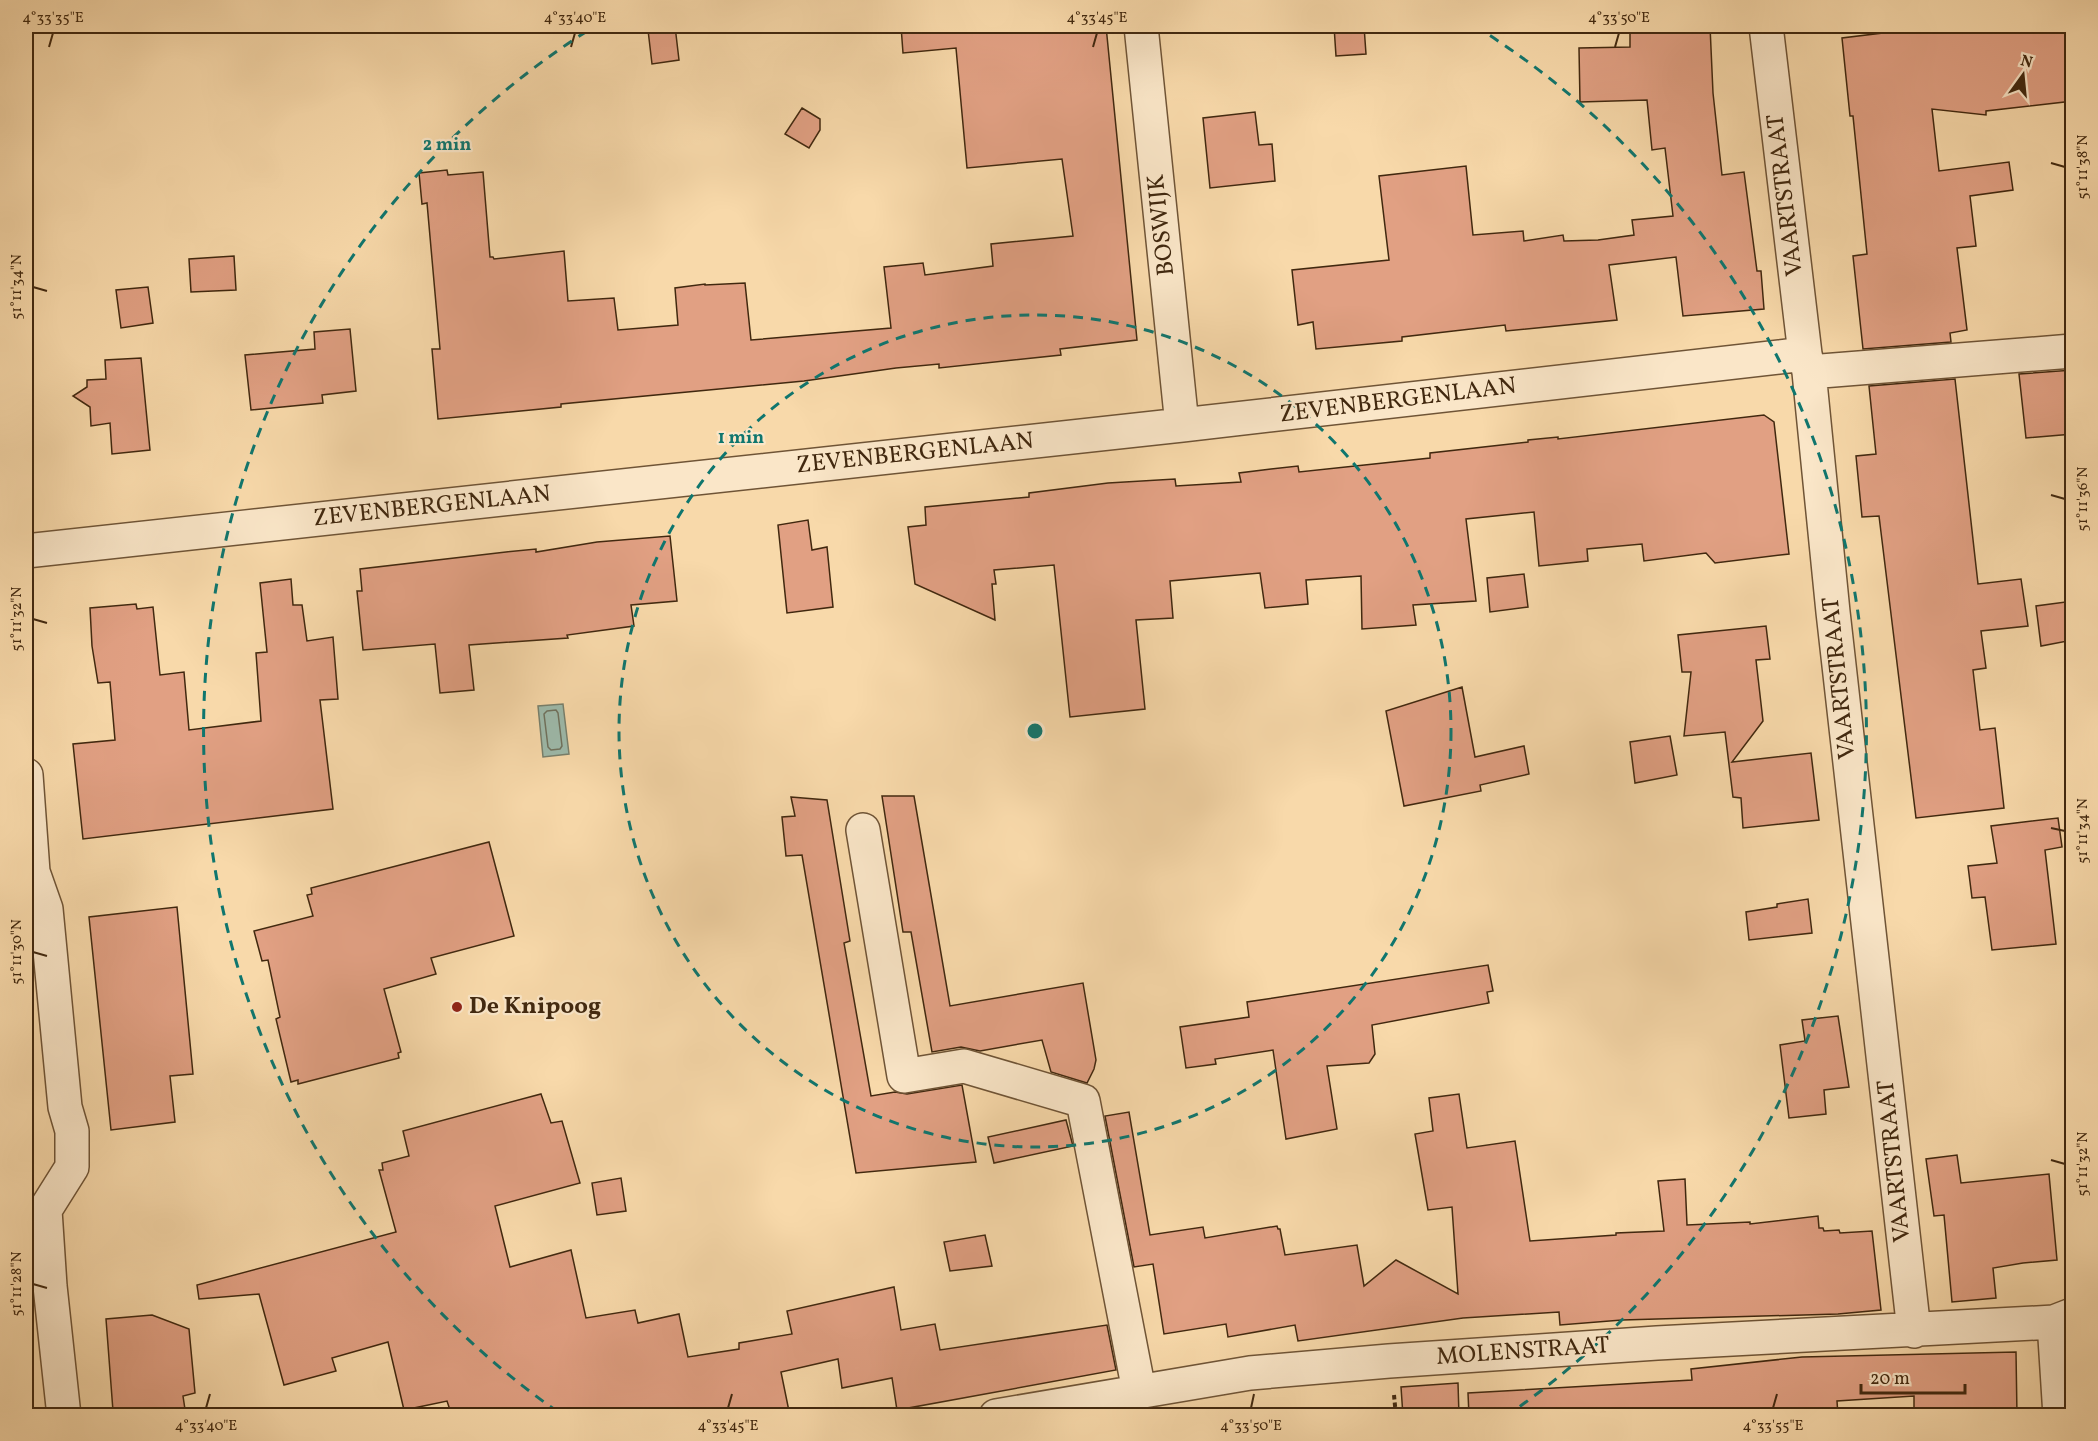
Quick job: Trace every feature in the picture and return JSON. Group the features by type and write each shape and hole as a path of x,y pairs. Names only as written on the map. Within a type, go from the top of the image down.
{"street":[{"name":"BOSWIJK","path":"1141,26 1182,425"},
{"name":"VAARTSTRAAT","path":"1766,26 1807,363 1914,1331"},
{"name":"ZEVENBERGENLAAN","path":"26,551 1182,425 1807,363 2073,351"},
{"path":"26,775 33,872 46,909 65,1107 72,1131 72,1167 45,1210 38,1288 64,1416"},
{"path":"863,830 904,1076 964,1066 1083,1101 1139,1391"},
{"name":"MOLENSTRAAT","path":"996,1416 1250,1373 1401,1360 1657,1343 1914,1331 2063,1319"},
{"path":"2060,1416 2063,1319"}],"water":[{"path":"563,704 569,754 543,757 538,706"}],"building":[{"path":"675,26 679,60 652,64 648,30"},
{"path":"901,26 1106,26 1137,340 1060,349 1061,355 939,368 939,364 896,368 804,381 561,404 561,407 438,419 432,349 440,349 427,203 422,204 419,173 447,170 448,175 483,172 490,257 494,259 564,251 568,301 614,298 618,330 678,325 675,288 705,284 745,283 751,340 891,328 884,267 923,263 925,275 993,266 991,244 1073,236 1062,159 967,168 956,48 903,53"},
{"path":"1334,26 1364,26 1366,54 1336,56"},
{"path":"1630,26 1710,26 1713,93 1722,175 1744,172 1757,271 1761,271 1764,309 1683,316 1676,257 1609,265 1617,320 1506,331 1505,325 1402,337 1402,341 1316,349 1313,322 1298,325 1292,270 1389,260 1379,176 1466,166 1473,235 1523,231 1524,241 1563,235 1564,241 1598,240 1634,235 1632,220 1673,216 1665,148 1652,150 1647,100 1580,102 1579,48 1630,47"},
{"path":"1932,26 2073,26 2073,101 1986,111 1986,115 1932,109 1939,171 2009,162 2013,190 1970,196 1976,246 1957,248 1967,330 1950,333 1951,342 1863,349 1853,256 1867,254 1853,116 1850,116 1842,38"},
{"path":"802,108 820,119 820,130 809,148 785,134"},
{"path":"1255,112 1259,145 1272,144 1275,181 1210,188 1203,118"},
{"path":"234,256 236,290 191,292 189,259"},
{"path":"148,287 153,323 121,328 116,290"},
{"path":"350,329 356,391 322,395 323,403 251,410 245,355 315,349 314,332"},
{"path":"141,358 150,450 112,454 110,423 91,426 90,407 73,396 87,387 87,380 106,379 105,360"},
{"path":"2073,370 2073,434 2026,438 2019,374"},
{"path":"1955,379 1978,584 2021,579 2028,626 1981,631 1986,668 1973,670 1980,730 1995,728 2004,808 1916,818 1879,516 1862,517 1856,456 1876,454 1869,386"},
{"path":"1764,415 1774,422 1789,554 1715,563 1706,553 1644,561 1642,544 1587,549 1588,561 1539,566 1534,512 1466,519 1476,601 1413,605 1416,625 1362,629 1361,576 1306,580 1308,604 1265,608 1260,573 1170,581 1173,618 1136,620 1145,709 1070,717 1054,565 994,570 996,584 992,584 995,620 915,584 908,527 926,525 925,507 1029,497 1029,493 1108,483 1175,479 1176,486 1241,482 1239,473 1298,466 1299,472 1430,458 1430,453 1528,442 1528,440 1558,437 1558,439"},
{"path":"808,520 812,550 827,547 833,607 787,613 778,525"},
{"path":"670,536 677,601 631,605 634,626 567,635 568,638 469,645 474,690 440,693 435,644 363,650 357,591 362,591 360,569"},
{"path":"1524,574 1528,607 1490,612 1487,578"},
{"path":"291,579 293,605 302,605 307,641 333,637 338,699 320,700 333,809 83,839 73,744 115,740 110,682 98,683 92,646 90,608 136,604 137,609 153,607 160,675 184,672 189,730 261,721 256,653 267,652 260,583"},
{"path":"2073,601 2073,640 2041,646 2036,606"},
{"path":"1766,626 1770,659 1756,660 1763,721 1732,762 1811,753 1819,820 1743,828 1741,798 1733,797 1725,732 1684,736 1691,672 1682,672 1678,635"},
{"path":"1462,687 1475,757 1524,746 1529,774 1480,785 1481,791 1404,806 1386,711"},
{"path":"1670,736 1677,775 1635,783 1630,742"},
{"path":"882,796 914,796 950,1006 1083,983 1096,1060 1087,1083 1051,1072 1042,1040 980,1051 961,1047 932,1052 911,932 903,932"},
{"path":"791,797 827,800 850,941 844,943 871,1096 895,1092 907,1094 962,1085 976,1162 856,1173 802,855 786,856 782,817 795,816"},
{"path":"2058,818 2062,847 2045,850 2056,944 1992,950 1985,897 1972,898 1968,866 1997,863 1991,826"},
{"path":"489,842 514,936 431,958 436,974 384,989 401,1052 398,1053 399,1058 298,1084 298,1080 291,1082 276,1019 280,1017 268,960 262,961 254,931 313,916 307,895 312,894 311,888"},
{"path":"1808,899 1812,933 1749,940 1746,912"},
{"path":"177,907 193,1074 170,1076 175,1122 111,1130 89,917"},
{"path":"1488,965 1493,991 1487,992 1489,1003 1372,1025 1375,1054 1369,1063 1327,1066 1337,1129 1286,1139 1273,1050 1215,1059 1216,1064 1186,1068 1180,1027 1249,1017 1247,1002"},
{"path":"1838,1016 1849,1087 1824,1090 1826,1114 1789,1118 1780,1045 1805,1041 1802,1020"},
{"path":"541,1094 551,1123 562,1121 580,1183 495,1206 510,1267 571,1250 586,1318 635,1310 638,1323 679,1314 688,1357 739,1349 739,1343 792,1334 787,1311 894,1287 901,1330 935,1324 940,1350 1107,1325 1116,1370 897,1410 892,1378 842,1388 838,1359 781,1372 790,1416 452,1416 447,1401 404,1410 388,1342 332,1358 336,1371 284,1385 259,1294 199,1299 197,1285 396,1232 379,1170 383,1170 382,1163 409,1156 403,1131"},
{"path":"1459,1094 1467,1148 1515,1141 1530,1241 1664,1231 1658,1181 1685,1179 1687,1225 1750,1222 1750,1224 1818,1216 1819,1228 1823,1228 1824,1231 1839,1230 1840,1233 1872,1231 1881,1310 1838,1314 1622,1320 1560,1325 1559,1312 1463,1318 1298,1341 1295,1325 1228,1337 1226,1324 1164,1334 1153,1264 1134,1267 1105,1116 1129,1112 1150,1235 1203,1227 1205,1238 1277,1226 1280,1229 1285,1255 1357,1245 1364,1286 1396,1260 1458,1294 1452,1207 1428,1210 1415,1134 1433,1131 1429,1098"},
{"path":"1066,1120 1073,1146 994,1163 988,1137"},
{"path":"1957,1155 1961,1183 2049,1174 2057,1260 1993,1268 1996,1298 1952,1302 1944,1215 1934,1216 1926,1159"},
{"path":"621,1178 626,1211 597,1215 592,1183"},
{"path":"985,1235 992,1266 950,1271 944,1242"},
{"path":"152,1315 189,1329 195,1393 183,1396 186,1416 116,1416 115,1410 113,1411 106,1319"},
{"path":"2016,1352 2017,1416 1914,1414 1914,1396 1837,1401 1838,1416 1469,1416 1468,1393 1692,1380 1691,1369 1802,1357"},
{"path":"1458,1383 1459,1416 1403,1416 1401,1387"}],"place":[{"name":"De Knipoog","path":"457,1007"}]}
